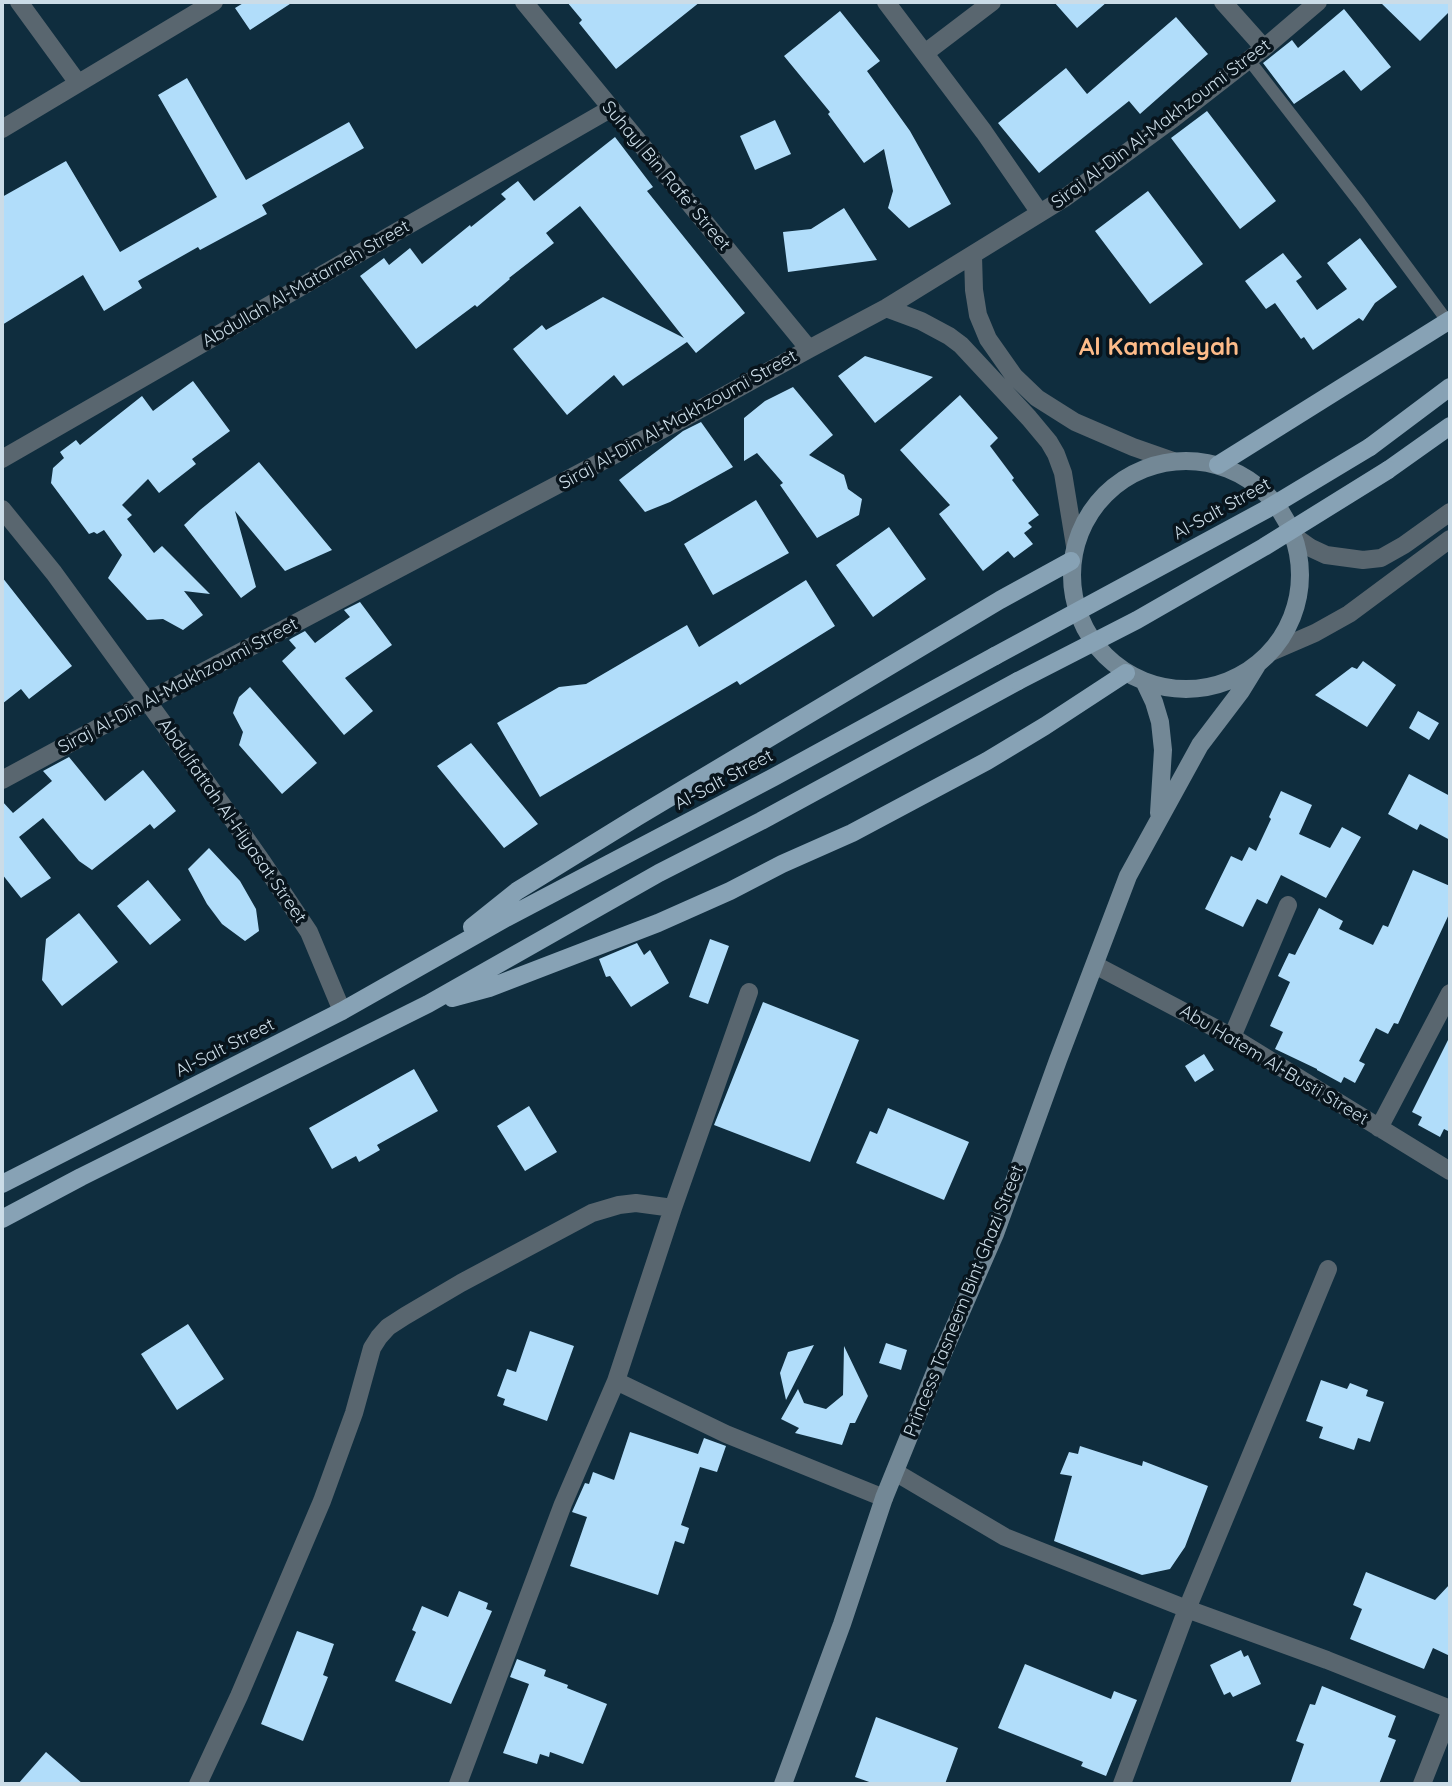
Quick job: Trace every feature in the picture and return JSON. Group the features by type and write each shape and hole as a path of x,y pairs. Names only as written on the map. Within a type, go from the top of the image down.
{"main road":[{"path":"1218,465 1449,321"},
{"name":"Al-Salt Street","path":"2,1184 342,1011 506,918 774,777 1267,509 1370,447 1450,387"},
{"path":"2,1219 428,1004 659,873 773,815 1149,613 1264,547 1388,470 1450,426"},
{"path":"1187,460 1218,465 1251,480 1277,505 1294,536 1301,576 1299,597 1293,617 1271,652 1257,665 1222,684 1194,690 1166,689 1145,683 1126,673 1100,653 1082,626 1072,594 1073,554 1079,533 1093,507 1121,480 1156,464 1173,461 1187,460"},
{"path":"442,953 517,891 1073,554"},
{"name":"Princess Tasneem Bint Ghazi Street","path":"783,1784 842,1625 884,1498 995,1234 1128,876 1200,745 1257,665"},
{"path":"428,1004 489,988 524,975 658,923 730,891 852,833 987,761 1126,673"},
{"name":"Princess Tasneem Bint Ghazi Street","path":"1145,683 1160,722 1163,750 1158,824"}],"street":[{"path":"19,2 78,83"},
{"path":"2,129 214,2"},
{"name":"Suhayl Bin Rafe‘ Street","path":"524,2 809,349"},
{"path":"886,2 984,132 1040,213"},
{"path":"925,53 992,2"},
{"path":"1223,2 1264,48"},
{"name":"Siraj Al-Din Al-Makhzoumi Street","path":"2,780 886,308 973,256 1119,159 1264,48 1318,2"},
{"name":"Abdullah Al-Matarneh Street","path":"2,459 610,109"},
{"path":"973,256 978,314 988,339 1014,376 1037,398 1075,422 1173,461"},
{"path":"886,308 920,321 961,345 1029,418 1056,454 1063,473 1073,554"},
{"path":"999,387 1014,376"},
{"name":"Abdulfattah Al-Hiyasat Street","path":"2,509 54,573 263,863 309,932 342,1011"},
{"path":"1294,536 1326,555 1363,561 1381,558 1450,512"},
{"path":"1271,652 1315,633 1349,614 1450,539"},
{"path":"1232,1037 1287,905"},
{"name":"Abu Hatem Al-Busti Street","path":"1095,965 1232,1037 1450,1171"},
{"path":"457,1784 563,1504 615,1381 749,992"},
{"path":"1379,1128 1450,993"},
{"path":"198,1784 239,1696 322,1501 354,1413 372,1348 379,1337 388,1327 461,1283 592,1213 636,1203 673,1208"},
{"path":"1122,1784 1187,1609 1328,1269"},
{"path":"615,1381 726,1433 884,1498"},
{"path":"895,1472 1005,1537 1187,1609 1327,1660 1450,1711 1422,1784"}],"lane":[{"path":"1248,60 1449,321"}],"building":[{"path":"245,2 293,2 250,30 235,8"},
{"path":"567,2 700,2 616,69 579,23 582,20"},
{"path":"1054,2 1107,2 1077,28"},
{"path":"1380,2 1450,2 1450,11 1420,41"},
{"path":"1344,9 1391,67 1361,91 1344,70 1294,104 1263,63 1292,40 1298,48"},
{"path":"840,11 880,61 867,71 910,131 951,204 909,228 888,208 893,191 884,149 864,163 828,114 830,112 784,56"},
{"path":"1176,17 1208,54 1140,114 1129,101 1039,173 998,123 1066,68 1087,94"},
{"path":"187,78 246,180 349,122 364,148 262,205 267,214 200,250 198,247 138,281 142,288 104,311 83,275 2,325 2,197 66,161 120,252 217,197 158,95"},
{"path":"1207,111 1276,201 1240,229 1171,138"},
{"path":"775,120 791,154 755,170 740,136"},
{"path":"615,137 653,187 647,191 745,313 696,353 687,342 623,386 614,375 567,415 513,349 542,325 546,330 603,297 684,338 580,206 546,233 554,243 477,307 475,305 416,349 360,276 384,258 389,265 410,248 422,264 506,199 501,194 518,181 534,201"},
{"path":"1148,191 1203,264 1150,304 1095,231"},
{"path":"844,208 877,260 788,272 783,232 811,229"},
{"path":"1360,238 1397,287 1375,303 1363,321 1359,318 1313,350 1304,337 1301,339 1275,303 1266,309 1245,281 1283,253 1302,277 1296,281 1317,310 1347,289 1327,263"},
{"path":"865,356 933,377 875,423 838,376"},
{"path":"193,381 230,431 192,459 196,464 159,493 148,479 122,505 132,515 127,519 154,553 162,546 210,594 184,591 203,615 183,630 163,619 147,620 108,578 122,555 104,530 89,534 51,483 53,468 64,458 60,452 76,440 80,445 142,396 153,411"},
{"path":"793,387 833,435 809,455 844,475 848,489 862,499 859,515 817,538 780,485 783,483 757,453 744,461 744,418 765,401"},
{"path":"960,395 998,438 990,446 1039,515 1028,523 1032,527 1024,533 1033,544 1014,558 1008,551 983,571 939,514 950,505 900,450"},
{"path":"701,422 733,467 670,502 645,512 619,480 683,431"},
{"path":"259,462 332,550 285,571 235,511 256,587 241,598 184,525"},
{"path":"756,500 789,553 713,595 684,544"},
{"path":"889,527 926,579 873,617 836,565"},
{"path":"2,577 72,666 29,699 21,689 2,704"},
{"path":"806,580 835,626 740,685 737,681 540,797 497,723 559,687 586,684 687,625 699,647"},
{"path":"360,602 392,645 345,678 373,711 344,735 282,661 296,648 289,640 305,631 315,643 350,617 344,610"},
{"path":"1363,661 1396,685 1367,727 1315,695 1352,667 1357,669"},
{"path":"250,687 317,763 282,794 239,745 243,732 233,713 239,697"},
{"path":"1418,711 1439,723 1429,740 1409,728"},
{"path":"471,743 538,824 504,848 437,766"},
{"path":"69,757 105,801 143,770 176,811 154,829 150,824 92,870 79,861 43,818 19,837 51,878 21,898 2,874 2,801 13,813 52,781 43,771"},
{"path":"1409,774 1450,796 1450,840 1420,824 1417,830 1388,814"},
{"path":"1281,791 1312,805 1299,834 1330,848 1342,827 1361,837 1326,898 1281,875 1267,904 1257,899 1243,927 1205,909 1231,856 1242,861 1249,847 1256,851"},
{"path":"209,848 240,881 256,909 259,931 245,941 222,924 207,904 188,869"},
{"path":"1413,870 1450,886 1450,912 1398,1024 1394,1023 1388,1034 1376,1028 1359,1061 1365,1064 1355,1083 1344,1077 1341,1083 1275,1049 1283,1032 1270,1026 1290,982 1278,976 1289,953 1295,955 1319,908 1343,921 1339,929 1373,945 1383,925 1388,927"},
{"path":"148,880 181,920 150,945 117,906"},
{"path":"79,913 118,962 62,1006 42,980 46,939"},
{"path":"710,939 729,946 708,1004 689,997"},
{"path":"637,943 644,955 650,950 669,983 631,1007 610,976 606,977 599,959"},
{"path":"763,1002 859,1040 810,1162 714,1125"},
{"path":"1450,1036 1450,1132 1444,1129 1440,1137 1418,1125 1422,1117 1412,1112"},
{"path":"1204,1054 1214,1070 1195,1082 1185,1066"},
{"path":"414,1069 438,1111 377,1145 380,1150 359,1162 356,1156 332,1169 309,1128"},
{"path":"529,1106 557,1152 525,1171 497,1126"},
{"path":"888,1108 969,1142 944,1200 856,1163 870,1131 877,1134"},
{"path":"188,1324 224,1379 177,1410 141,1354"},
{"path":"530,1331 574,1346 547,1421 503,1405 505,1399 497,1396 507,1369 516,1372"},
{"path":"886,1343 907,1350 901,1370 879,1363"},
{"path":"814,1345 786,1400 780,1373 788,1352"},
{"path":"844,1346 868,1396 855,1423 850,1423 842,1445 795,1433 799,1428 781,1419 798,1389 804,1403 826,1409 843,1395"},
{"path":"1321,1380 1347,1389 1350,1383 1368,1390 1366,1396 1384,1402 1370,1442 1358,1438 1354,1450 1319,1438 1323,1427 1306,1421"},
{"path":"630,1432 698,1454 704,1438 726,1446 717,1472 700,1467 681,1525 689,1528 684,1544 675,1541 658,1595 570,1566 587,1517 572,1512 593,1472 614,1480"},
{"path":"1080,1446 1142,1466 1143,1461 1208,1486 1185,1547 1170,1569 1142,1575 1054,1541 1072,1476 1060,1474 1069,1452 1078,1454"},
{"path":"1366,1572 1435,1600 1450,1584 1450,1656 1433,1648 1424,1669 1350,1639 1362,1609 1353,1605"},
{"path":"459,1591 488,1603 486,1609 492,1611 451,1704 395,1681 416,1632 412,1630 422,1606 448,1617"},
{"path":"297,1631 334,1644 323,1675 328,1677 303,1741 261,1724"},
{"path":"1241,1650 1244,1657 1248,1655 1261,1684 1233,1697 1230,1692 1224,1695 1210,1665"},
{"path":"517,1659 546,1670 544,1676 568,1685 567,1688 607,1704 583,1764 550,1752 549,1757 540,1754 537,1764 503,1753 529,1684 510,1677"},
{"path":"1025,1664 1111,1699 1114,1691 1137,1700 1106,1776 1081,1766 1083,1762 998,1728"},
{"path":"1322,1686 1396,1716 1388,1737 1396,1740 1379,1784 1290,1784 1304,1744 1296,1741 1310,1704 1315,1705"},
{"path":"876,1717 958,1748 945,1784 875,1784 855,1777"},
{"path":"46,1752 83,1784 18,1784"}],"district":[{"name":"Al Kamaleyah","path":"1159,348"}]}
